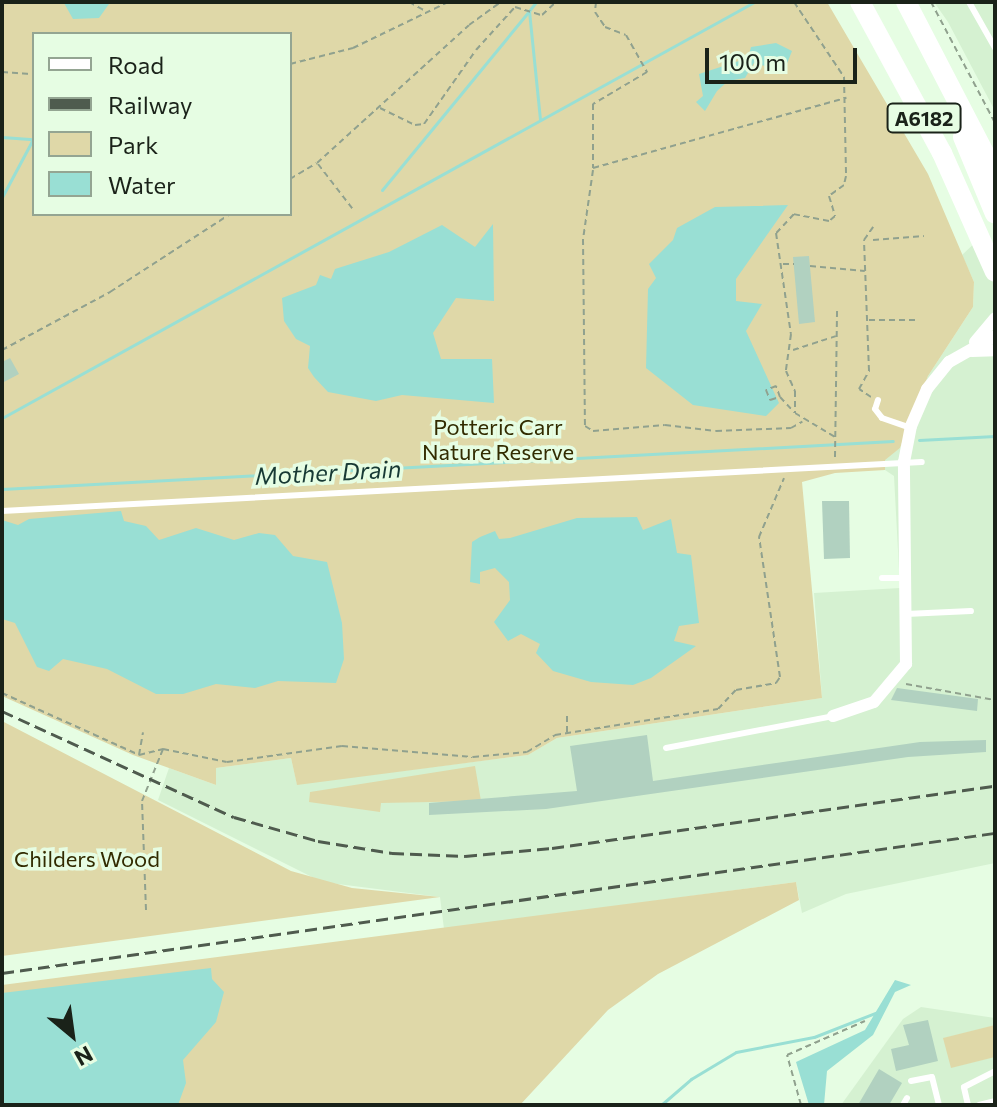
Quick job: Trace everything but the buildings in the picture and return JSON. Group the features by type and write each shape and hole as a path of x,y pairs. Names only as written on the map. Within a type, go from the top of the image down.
{"highway":[{"name":"A6182","path":"860,2 897,65 995,272"},
{"name":"A6182","path":"906,2 995,174"},
{"path":"949,83 958,124 995,214"}],"street":[{"path":"965,352 995,318"},
{"path":"833,716 857,712 893,682 906,664 904,462 911,428 927,389 949,362 995,336"},
{"path":"965,352 995,350"}],"lane":[{"path":"969,2 995,48"},
{"path":"878,400 875,409 882,418 911,428"},
{"path":"2,511 922,462"},
{"path":"882,578 906,578"},
{"path":"906,614 971,611"},
{"path":"666,748 833,716"},
{"path":"968,1105 964,1087 995,1071"},
{"path":"911,1081 932,1077 939,1105"},
{"path":"979,1105 995,1101"}],"path":[{"path":"409,2 426,13"},
{"path":"292,63 353,48 448,2"},
{"path":"380,108 415,125 424,124 476,50 510,13 527,7 542,15 556,2"},
{"path":"596,2 595,12 605,27 626,35 646,69 593,104 593,168 583,239 585,426 593,431 665,425 716,431 791,428 802,422"},
{"path":"794,2 840,66 846,98 846,176 844,185 829,196 835,216 829,221 794,214 776,233 791,351 786,371 795,391 795,413"},
{"path":"931,2 995,123"},
{"path":"292,178 317,163 469,25 501,3 510,13"},
{"path":"2,72 32,74"},
{"path":"593,168 846,98"},
{"path":"317,163 352,208"},
{"path":"2,350 110,292 227,216"},
{"path":"873,227 864,240 869,371 859,389 878,400"},
{"path":"873,240 924,236"},
{"path":"782,264 794,264"},
{"path":"810,266 866,271"},
{"path":"835,451 837,307"},
{"path":"867,320 917,320"},
{"path":"791,351 837,336"},
{"path":"780,397 802,422 835,437"},
{"path":"2,693 139,755 163,749 227,762 342,746 473,757 527,752 567,733 718,709 736,690 776,683 780,677 759,537 786,469"},
{"path":"893,682 995,700"},
{"path":"567,715 567,733"},
{"path":"139,755 143,732"},
{"path":"146,910 142,801 163,749"},
{"path":"801,1105 787,1055 865,1021"}],"shaded area":[{"path":"934,2 995,2 995,111 948,22"},
{"path":"980,238 995,243 995,863 846,894 802,913 796,882 444,929 440,897 322,882 158,800 169,768 216,785 216,768 291,758 297,784 528,755 557,738 822,698 814,593 900,588 894,476 885,470 885,459 900,448 928,376 973,307 974,282 962,255"},
{"path":"921,1007 995,1018 995,1105 841,1105 903,1019"}],"green space":[{"name":"Potteric Carr Nature Reserve","path":"2,2 827,2 928,174 974,282 973,307 928,376 900,448 885,460 885,470 835,473 802,482 822,698 557,738 528,755 297,785 291,758 216,768 216,785 133,755 2,696"},
{"name":"Childers Wood","path":"2,721 291,871 352,888 440,897 2,956"},
{"path":"475,766 481,801 381,803 380,812 309,802 310,792"},
{"path":"796,882 799,900 658,974 608,1010 520,1105 2,1105 2,985"},
{"path":"995,1025 995,1057 951,1068 943,1038"}],"water":[{"path":"64,3 109,4 99,18 73,19"},
{"path":"776,43 792,51 784,71 754,63 745,78 728,81 717,91 705,111 696,102 703,96 699,74 748,58 751,47"},
{"path":"788,205 736,279 736,301 762,304 746,331 779,403 766,416 693,405 646,368 648,289 656,278 649,264 673,240 677,228 715,207"},
{"path":"493,224 494,301 456,298 433,333 441,359 492,359 494,403 402,395 376,401 328,392 314,377 308,368 310,346 296,339 284,321 282,298 316,285 320,275 331,279 335,269 389,252 442,225 475,247"},
{"path":"121,511 124,521 146,526 159,540 196,528 234,540 259,533 275,535 293,556 327,562 342,623 344,659 336,683 278,681 255,688 216,684 183,694 156,694 107,669 63,659 49,671 37,667 15,623 2,619 2,520 18,525 29,519"},
{"path":"637,517 643,530 671,519 677,553 691,555 699,623 679,626 674,641 696,646 651,678 633,685 591,682 553,671 536,653 540,644 521,634 508,641 494,622 510,600 509,582 495,568 480,572 480,584 470,582 472,542 495,531 499,539 510,538 577,518"},
{"path":"211,968 212,979 224,992 216,1022 183,1060 186,1083 178,1105 2,1105 2,993"},
{"path":"895,980 911,985 895,992 873,1035 827,1071 824,1105 809,1105 796,1062 865,1030"}],"waterway":[{"path":"536,2 529,11 540,119"},
{"path":"2,418 754,2"},
{"path":"382,190 529,11"},
{"path":"2,137 32,139"},
{"path":"2,197 32,141"},
{"name":"Mother Drain","path":"919,440 995,436"},
{"name":"Mother Drain","path":"2,489 893,441"},
{"path":"661,1105 691,1079 736,1052 814,1037 875,1013"}],"railway":[{"path":"2,711 234,817 318,841 392,853 465,856 552,848 995,786"},
{"path":"2,973 995,833"}]}
